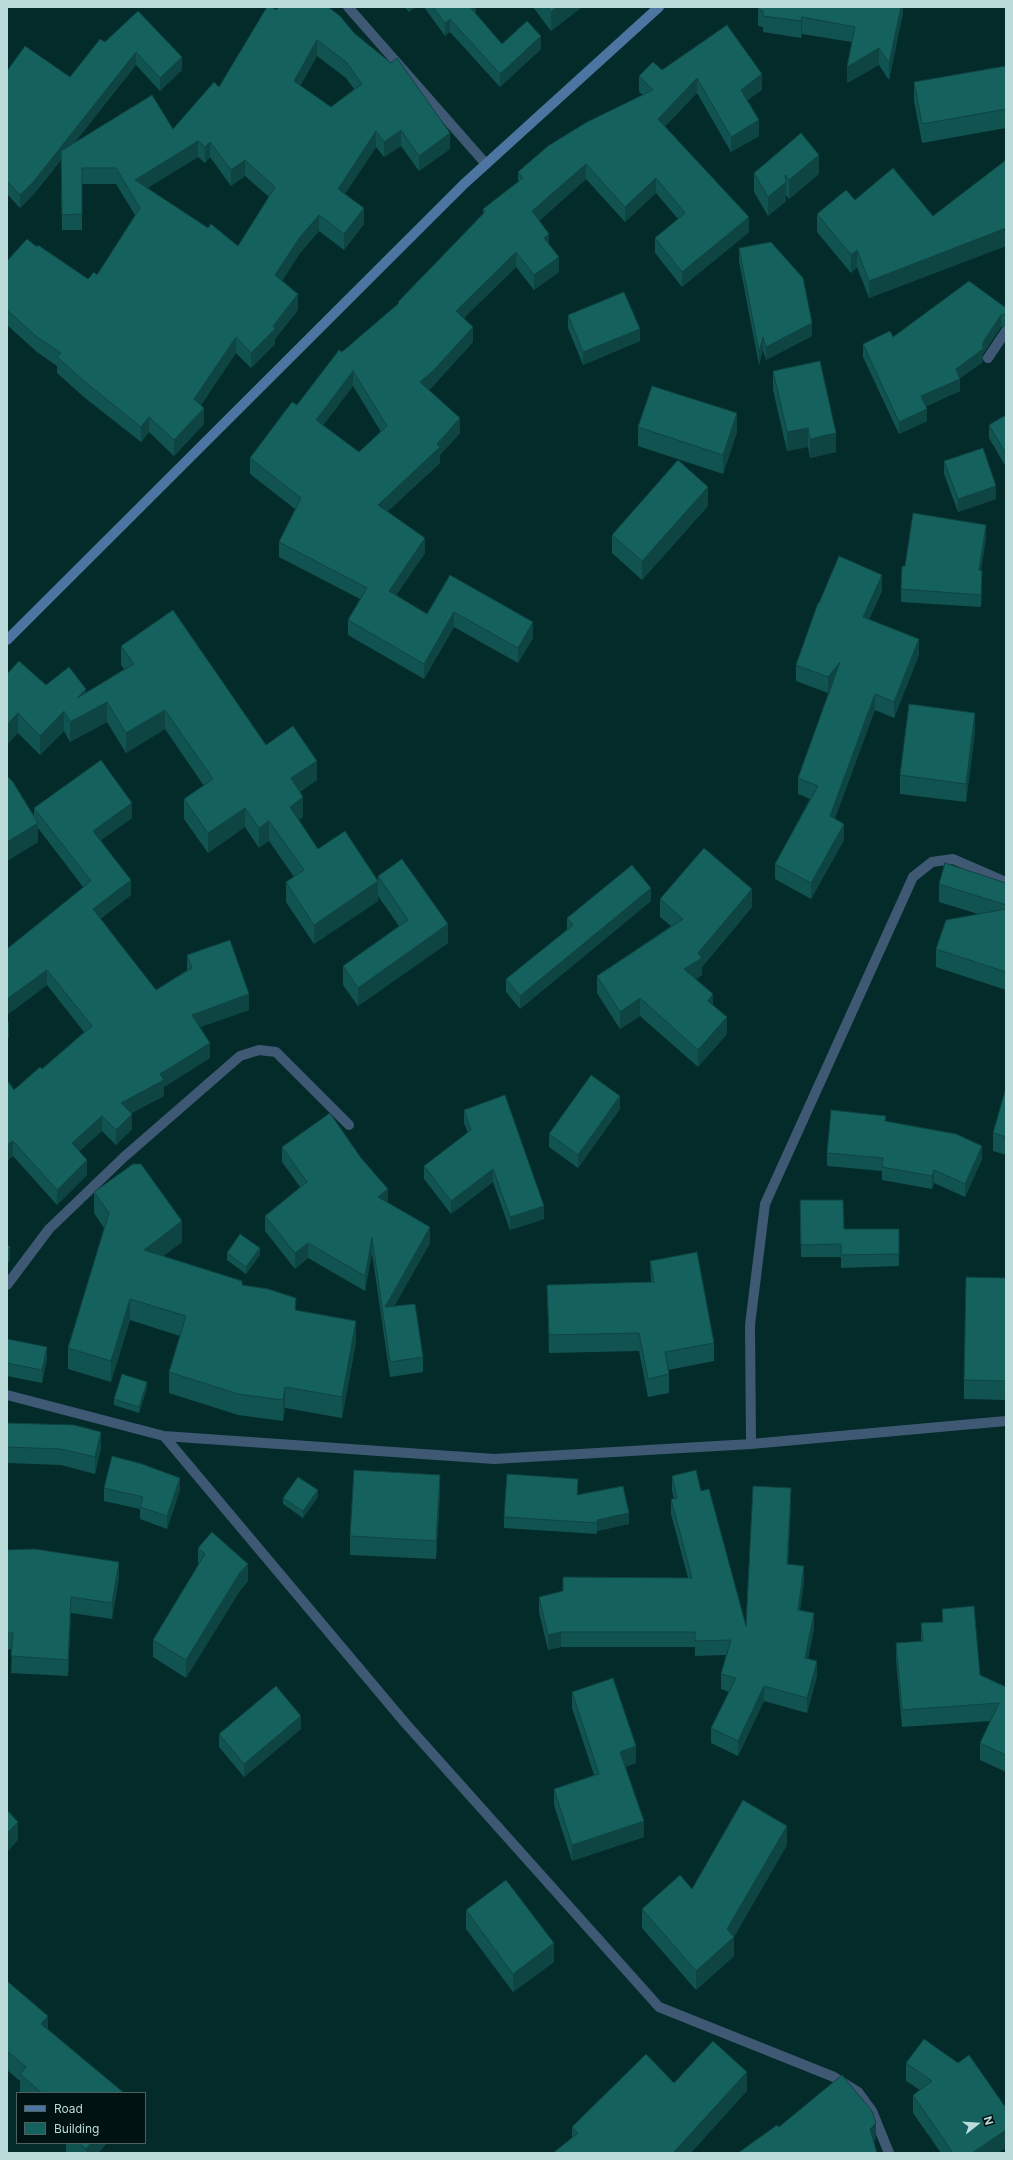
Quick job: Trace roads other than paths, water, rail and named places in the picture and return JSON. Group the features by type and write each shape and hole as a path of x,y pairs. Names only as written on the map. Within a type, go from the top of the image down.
{"street":[{"path":"348,7 486,164"},
{"path":"7,640 486,164 659,7"},
{"path":"988,358 1006,331"},
{"path":"751,1444 750,1326 765,1204 906,892 913,877 932,862 953,859 1006,882"},
{"path":"7,1285 49,1230 124,1157 240,1056 259,1050 276,1052 349,1125"},
{"path":"7,1395 164,1436 494,1458 751,1444 1006,1421"},
{"path":"164,1436 406,1724 659,2007 834,2077 858,2092 872,2111 889,2153"}]}
